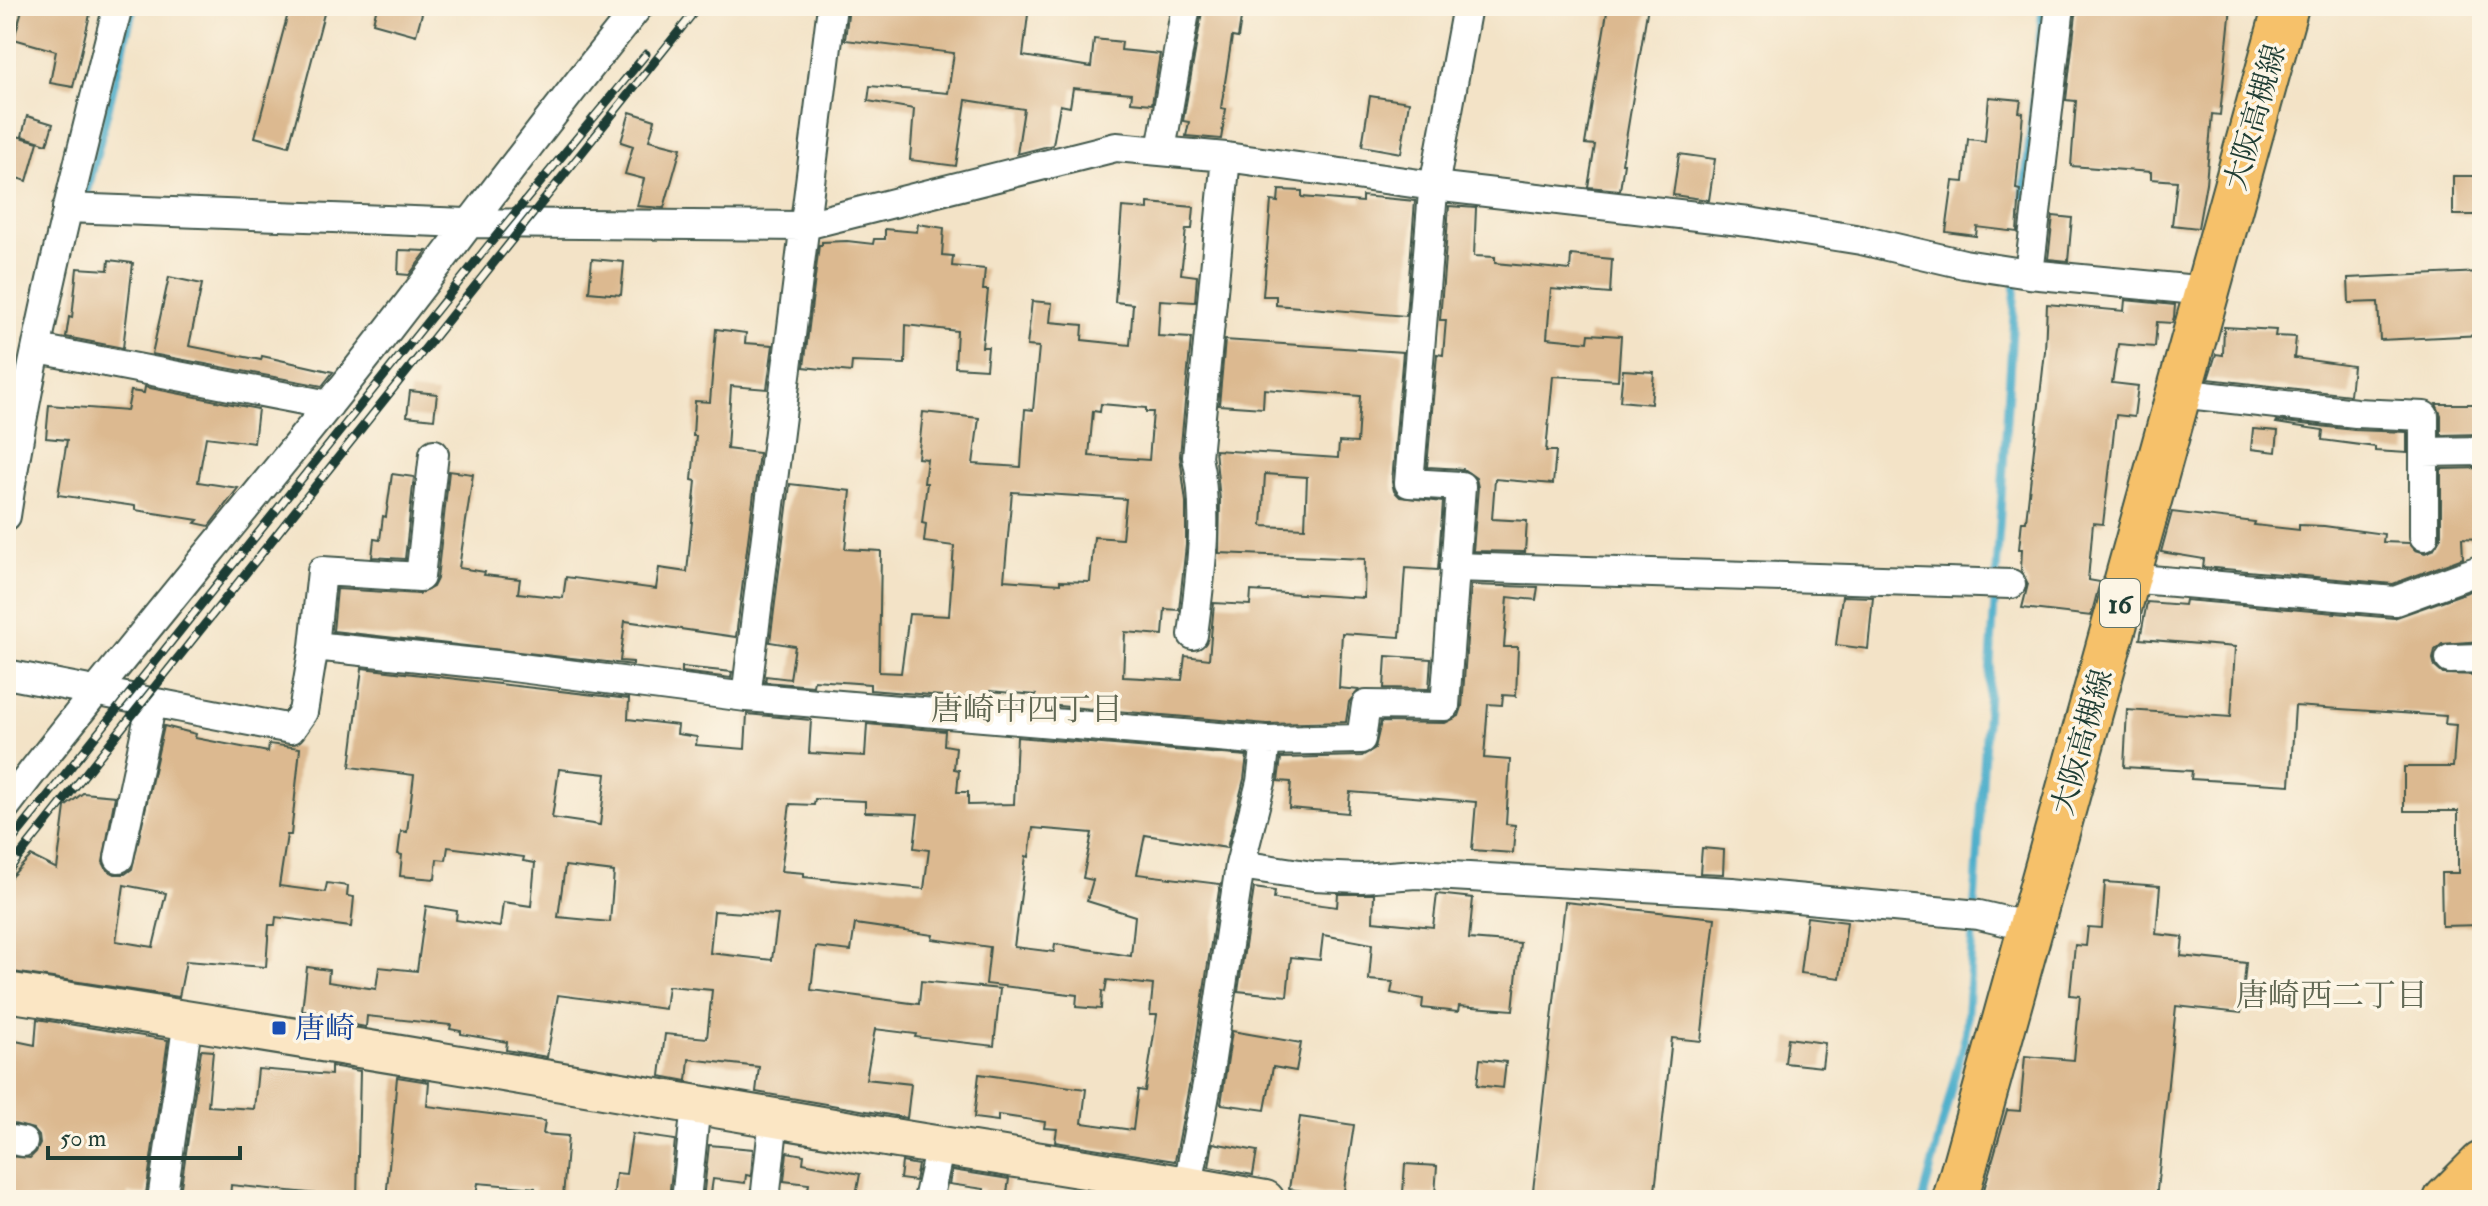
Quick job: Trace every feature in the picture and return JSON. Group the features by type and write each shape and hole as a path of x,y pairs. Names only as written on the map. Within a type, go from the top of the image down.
{"main road":[{"name":"大阪高槻線","path":"1955,1200 2286,6"},
{"path":"2446,1200 2482,1164"}],"street":[{"path":"6,516 67,208 118,6"},
{"path":"6,806 94,691 329,405 467,223 639,6"},
{"path":"746,697 802,226 832,6"},
{"path":"1161,150 1186,6"},
{"path":"314,646 505,666 746,697 1266,741 1361,739 1366,705 1445,706 1461,486 1409,483 1434,186 1467,6"},
{"path":"2029,274 2060,6"},
{"path":"67,208 467,223 802,226 1116,147 1226,157 1434,186 1749,222 1861,240 1964,264 2029,274 2207,291"},
{"path":"1193,635 1202,560 1201,475 1197,457 1226,157"},
{"path":"38,349 329,405"},
{"path":"2179,393 2356,413 2424,416 2424,536"},
{"path":"2424,452 2482,451"},
{"path":"6,674 291,729 303,712 322,571 420,577 434,454"},
{"path":"1454,567 2011,584"},
{"path":"2127,578 2395,601 2482,569"},
{"path":"2450,659 2482,658"},
{"path":"119,858 152,702"},
{"path":"1188,1185 1208,1079 1240,865 1261,782 1266,741"},
{"path":"1240,865 1313,876 1361,878 1416,874 1732,892 1979,915 2030,927"},
{"path":"6,992 1265,1200"},
{"path":"162,1200 188,1020"},
{"path":"686,1200 696,1104"},
{"path":"765,1200 774,1118"},
{"path":"928,1200 940,1146"}],"building":[{"path":"23,6 92,6 73,87 50,83 56,51 14,39"},
{"path":"290,6 326,6 289,146 255,137"},
{"path":"377,6 424,6 416,35 373,23"},
{"path":"849,6 1029,6 1023,56 1091,67 1094,39 1122,42 1121,50 1160,54 1152,104 1131,102 1132,93 1073,88 1070,107 1060,105 1053,145 1017,154 1024,109 966,100 956,166 910,160 914,109 868,101 870,86 948,93 954,53 845,40"},
{"path":"1203,6 1243,6 1238,38 1232,37 1221,108 1226,109 1221,139 1186,136 1189,122 1183,121"},
{"path":"1608,6 1648,6 1620,190 1588,187 1595,145 1585,144"},
{"path":"2077,6 2231,6 2220,115 2212,114 2206,183 2198,228 2172,225 2177,181 2151,179 2151,172 2071,166 2076,101 2066,100"},
{"path":"1370,96 1409,102 1401,153 1362,146"},
{"path":"1989,97 2021,100 2017,232 1977,227 1976,236 1946,232 1953,181 1964,182 1968,139 1985,141"},
{"path":"630,112 655,120 649,140 681,148 664,208 637,206 644,179 625,174 633,146 621,142"},
{"path":"27,116 53,124 47,144 22,136"},
{"path":"6,133 38,142 27,181 6,175"},
{"path":"1679,154 1715,159 1709,200 1673,195"},
{"path":"2453,176 2482,176 2482,215 2453,215"},
{"path":"1279,190 1302,191 1302,197 1362,202 1362,196 1415,201 1406,316 1276,305 1276,296 1263,296 1271,201 1278,202"},
{"path":"1148,203 1194,207 1192,229 1186,229 1181,274 1197,276 1195,302 1160,300 1158,336 1191,338 1180,456 1186,502 1186,545 1179,610 1165,609 1163,635 1125,632 1123,677 1182,680 1185,656 1209,659 1214,603 1250,605 1251,591 1364,598 1365,559 1219,553 1220,500 1215,450 1338,458 1339,442 1357,443 1360,396 1264,389 1263,408 1219,405 1225,340 1403,352 1392,482 1394,491 1400,497 1443,502 1438,570 1405,568 1400,637 1342,633 1339,688 1359,690 1349,702 1346,722 1267,724 1035,704 1036,695 990,691 989,700 870,690 870,684 814,680 813,686 765,682 766,676 790,679 795,646 770,642 790,484 851,491 845,549 881,551 879,672 901,673 909,614 949,616 954,546 924,542 926,524 922,523 927,459 918,458 923,412 979,418 973,464 1021,467 1025,409 1033,410 1039,347 1027,346 1032,301 1052,303 1050,322 1083,325 1082,340 1130,345 1133,304 1115,302 1122,207 1148,209","holes":["1101,404 1146,408 1146,412 1153,412 1149,460 1089,456 1093,411 1100,412","1265,474 1307,477 1305,528 1262,526","1012,492 1126,499 1122,539 1094,537 1090,582 1060,581 1060,584 1004,580"]},
{"path":"1449,206 1476,208 1474,256 1495,257 1495,263 1570,270 1571,255 1612,259 1610,294 1551,289 1547,338 1588,342 1589,334 1621,336 1618,380 1553,376 1546,451 1556,451 1553,484 1495,479 1492,519 1527,521 1525,552 1473,551 1476,478 1463,469 1427,467 1437,354 1443,355 1446,320 1440,320"},
{"path":"2053,216 2072,218 2068,261 2048,259"},
{"path":"918,224 944,228 942,255 953,256 952,266 985,269 983,290 988,290 982,347 988,347 986,369 955,367 957,331 906,325 905,364 852,362 851,372 804,367 819,245 822,242 847,241 873,244 874,239 885,239 885,229 917,232"},
{"path":"399,250 427,251 409,275 398,274"},
{"path":"592,259 624,262 621,295 589,292"},
{"path":"109,260 133,263 123,348 66,337 69,317 72,318 77,268 108,270"},
{"path":"2482,272 2482,335 2380,340 2378,302 2349,303 2348,278"},
{"path":"169,277 202,284 189,346 261,360 262,356 333,372 322,386 152,354"},
{"path":"2125,300 2175,305 2174,317 2172,323 2157,322 2155,347 2118,344 2112,383 2138,386 2134,417 2116,415 2103,524 2093,523 2088,580 2100,582 2091,616 2022,608 2028,584 2021,570 2022,549 2019,549 2022,521 2026,521 2045,351 2047,304 2124,311"},
{"path":"2224,327 2276,330 2275,336 2296,337 2294,358 2353,366 2350,395 2208,379 2216,354 2223,355"},
{"path":"716,329 746,333 745,343 773,345 767,389 731,386 727,449 759,453 736,637 625,621 620,661 633,662 633,665 333,631 337,589 419,594 433,587 437,579 449,471 473,474 459,568 485,572 484,575 520,579 518,593 563,598 566,577 656,589 659,568 687,572 696,481 692,480 695,401 710,402"},
{"path":"1623,370 1654,372 1651,404 1620,401"},
{"path":"145,387 258,409 254,443 206,437 198,482 238,488 209,526 195,523 198,520 135,510 135,506 58,495 67,440 46,438 49,405 127,411 131,391 144,393"},
{"path":"410,391 437,394 434,419 407,416"},
{"path":"2436,404 2480,404 2482,434 2441,435 2441,415"},
{"path":"2277,421 2354,430 2407,432 2407,453 2375,451 2375,447 2322,440 2323,430"},
{"path":"2253,429 2278,431 2276,452 2251,449"},
{"path":"2482,468 2479,539 2462,538 2463,558 2393,584 2203,567 2204,559 2161,552 2172,512 2299,530 2299,525 2324,526 2384,534 2383,542 2409,543 2415,550 2425,553 2433,550 2441,537 2441,469"},
{"path":"392,474 414,477 405,559 372,557 374,539 380,540 383,516 386,517"},
{"path":"1471,585 1538,587 1536,600 1508,597 1504,647 1518,647 1516,696 1503,695 1502,705 1488,704 1484,758 1510,760 1506,824 1515,825 1513,853 1472,850 1476,802 1350,792 1348,813 1289,808 1291,782 1278,781 1281,758 1362,756 1375,748 1381,722 1445,723 1459,716"},
{"path":"2479,589 2482,641 2442,644 2435,650 2433,659 2435,667 2443,674 2482,675 2482,925 2442,926 2441,873 2458,873 2458,811 2404,811 2404,767 2453,767 2456,725 2445,724 2446,716 2295,706 2290,785 2191,779 2192,771 2124,767 2127,710 2231,717 2235,647 2140,639 2147,602 2184,605 2185,600 2394,618"},
{"path":"1842,596 1873,597 1868,649 1836,645"},
{"path":"1386,656 1431,659 1429,689 1384,688"},
{"path":"682,667 732,672 731,678 682,672"},
{"path":"362,668 629,699 628,719 678,725 677,734 697,737 696,745 745,749 747,714 811,720 809,753 865,756 867,724 945,731 944,745 956,747 954,769 959,770 957,792 968,792 968,805 1014,804 1017,737 1247,756 1227,848 1145,835 1137,874 1220,884 1175,1161 1055,1142 1057,1129 1044,1128 1045,1122 998,1115 998,1121 974,1118 979,1074 1086,1089 1082,1123 1133,1130 1138,1090 1145,1091 1157,1015 1150,1015 1153,985 1107,980 1105,992 1102,991 1101,1009 1076,1007 1077,995 986,984 990,947 932,939 933,935 855,924 851,951 816,947 811,990 919,1004 921,981 1000,989 994,1046 875,1029 866,1079 911,1084 907,1118 756,1092 759,1067 689,1059 687,1081 660,1076 665,1034 707,1038 712,990 668,986 665,1009 558,995 547,1057 506,1050 507,1042 461,1034 461,1031 450,1029 451,1025 367,1016 366,1027 324,1020 325,1013 302,1011 307,967 329,970 328,982 376,989 379,967 417,971 426,906 457,911 456,920 500,927 503,902 531,906 535,863 523,861 524,857 448,847 446,860 437,859 435,879 400,876 402,855 398,854 401,831 407,832 414,775 350,767","holes":["559,769 606,774 600,825 552,818","815,799 865,801 865,812 918,814 914,848 929,850 924,889 804,877 804,873 781,871 790,804 814,805","1033,828 1092,833 1083,878 1093,880 1087,901 1135,916 1131,956 1055,944 1054,952 1014,947 1026,856 1029,857","565,866 614,872 610,922 558,917","714,911 778,915 772,960 710,953"]},
{"path":"164,726 196,734 195,738 268,752 269,744 300,748 291,835 287,835 279,886 325,892 327,883 348,886 347,896 354,897 351,927 276,917 275,925 269,925 266,967 186,961 179,997 6,971 6,882 31,856 57,869 65,807 83,793 115,796 103,862 107,870 115,874 125,874 132,869","holes":["124,885 166,893 153,947 116,941"]},
{"path":"1702,848 1724,850 1723,874 1700,873"},
{"path":"2105,882 2160,886 2156,934 2183,937 2181,956 2246,963 2241,1013 2176,1006 2156,1200 1981,1200 2007,1110 2020,1111 2025,1056 2074,1060 2080,996 2070,995 2075,945 2086,946 2088,927 2102,928"},
{"path":"1254,888 1275,891 1274,899 1337,907 1338,894 1374,894 1373,921 1433,927 1437,894 1473,898 1469,939 1520,943 1513,1010 1459,1006 1458,1012 1422,1008 1423,999 1391,993 1393,982 1369,980 1372,944 1323,935 1320,960 1291,957 1287,996 1238,991"},
{"path":"1565,902 1715,918 1701,1041 1672,1038 1654,1200 1532,1200"},
{"path":"1807,917 1847,922 1840,978 1800,973"},
{"path":"37,1019 168,1040 146,1194 128,1193 127,1200 6,1198 6,1156 30,1158 40,1144 39,1136 33,1129 6,1122 6,1039 35,1045"},
{"path":"1232,1031 1301,1043 1296,1071 1273,1067 1265,1110 1221,1104"},
{"path":"1788,1038 1825,1043 1822,1067 1785,1063"},
{"path":"201,1050 213,1051 208,1106 254,1109 258,1069 331,1075 331,1066 360,1071 357,1198 231,1185 230,1200 179,1200"},
{"path":"1480,1059 1506,1062 1503,1088 1477,1085"},
{"path":"397,1077 429,1082 427,1106 545,1121 543,1134 568,1136 563,1197 560,1200 534,1200 535,1188 478,1183 475,1200 386,1200"},
{"path":"1300,1117 1354,1125 1343,1197 1289,1189"},
{"path":"632,1134 675,1140 669,1200 613,1200 616,1173 626,1174"},
{"path":"1213,1143 1257,1151 1253,1175 1209,1167"},
{"path":"709,1145 753,1149 751,1176 746,1175 745,1183 713,1179 710,1200 703,1200"},
{"path":"787,1152 804,1155 803,1163 860,1174 855,1200 806,1200 809,1184 784,1181"},
{"path":"902,1162 918,1165 915,1181 900,1179"},
{"path":"1405,1164 1437,1166 1435,1195 1403,1193"},
{"path":"952,1170 1009,1179 1006,1200 982,1200 984,1189 949,1184"},
{"path":"1093,1193 1122,1197 1121,1200 1092,1200"}],"waterway":[{"path":"85,202 134,6"},
{"path":"2024,196 2043,6"},
{"path":"1923,1200 1966,1032 2016,277"}],"railway":[{"path":"6,873 699,6"},
{"path":"6,848 488,246 646,54"}],"place":[{"name":"唐崎","path":"279,1028"}],"district":[{"name":"唐崎中四丁目","path":"1027,709"},
{"name":"唐崎西二丁目","path":"2332,995"}]}
